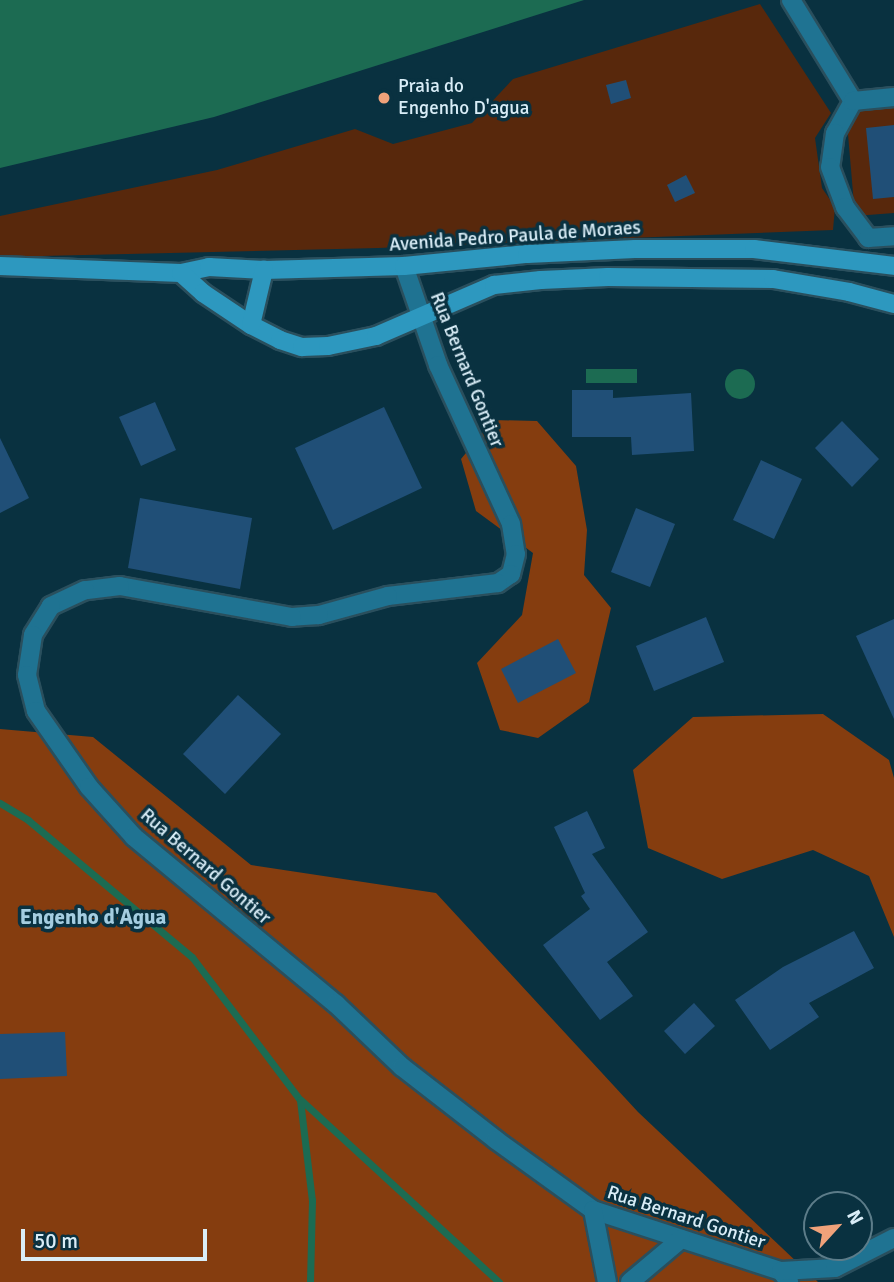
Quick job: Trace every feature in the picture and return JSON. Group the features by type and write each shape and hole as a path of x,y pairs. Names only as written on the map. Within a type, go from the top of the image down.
{"main road":[{"name":"Avenida Pedro Paula de Moraes","path":"0,266 181,273 209,267 264,270 404,266 527,254 635,249 754,249 894,266"},
{"path":"251,325 264,270"},
{"path":"181,273 203,293 251,325 280,340 302,347 328,346 376,336 494,285 608,277 773,279 849,292 894,304"}],"street":[{"path":"791,0 853,101"},
{"path":"853,101 894,97"},
{"path":"853,101 835,133 830,167 845,206 868,238"},
{"path":"852,259 868,238 894,236"},
{"name":"Rua Bernard Gontier","path":"404,266 418,316 467,433 511,524 516,554 512,574 498,583 388,596 319,615 292,617 120,586 85,590 51,606 33,635 27,675 36,711 89,787 134,837 336,1004 402,1067 593,1210 681,1238 785,1277"},
{"path":"593,1210 607,1282"},
{"path":"630,1282 681,1238"},
{"path":"785,1277 835,1268 894,1238"}],"shaded area":[{"path":"0,0 584,0 214,117 0,168"},
{"path":"760,4 831,113 815,138 822,188 835,207 833,230 378,248 0,257 0,216 217,170 355,129 393,144 472,123 513,79"},
{"path":"894,107 894,213 855,216 846,111"},
{"path":"586,369 637,369 637,383 586,383"},
{"path":"740,369 746,370 754,378 754,390 746,398 740,399 734,398 726,390 725,384 726,378 734,370"},
{"path":"493,420 537,421 576,466 587,530 584,575 611,608 589,702 538,738 500,730 477,663 522,615 533,553 476,511 461,459"},
{"path":"823,714 889,760 894,778 894,937 869,876 813,850 722,879 648,848 633,770 693,717"},
{"path":"0,729 93,737 251,865 436,893 638,1112 818,1282 0,1282"}],"building":[{"path":"626,80 631,98 611,104 606,85"},
{"path":"894,125 894,197 873,199 866,128"},
{"path":"686,175 695,193 675,202 667,185"},
{"path":"572,390 613,390 613,398 691,393 694,451 632,455 631,437 572,437"},
{"path":"155,402 176,450 141,466 119,417"},
{"path":"384,407 422,488 333,530 295,448"},
{"path":"842,421 879,459 852,487 815,448"},
{"path":"0,438 29,498 0,513"},
{"path":"761,460 802,479 774,539 733,520"},
{"path":"140,498 252,518 240,589 128,568"},
{"path":"636,508 675,524 650,587 611,572"},
{"path":"706,617 724,662 654,691 636,646"},
{"path":"894,619 894,719 856,636"},
{"path":"558,639 576,673 518,703 501,669"},
{"path":"238,695 281,734 225,794 183,754"},
{"path":"587,811 605,848 592,854 648,932 607,962 633,996 600,1020 543,945 590,909 581,896 585,893 554,827"},
{"path":"854,931 874,968 809,1003 819,1017 770,1050 735,1000 783,967"},
{"path":"694,1003 715,1026 685,1054 664,1031"},
{"path":"65,1032 67,1076 0,1079 0,1034"}],"waterway":[{"path":"0,803 28,820 192,957 300,1100 312,1200 310,1282"},
{"path":"301,1100 499,1282"}],"place":[{"name":"Praia do Engenho D'agua","path":"384,98"}],"district":[{"name":"Engenho d'Agua","path":"93,917"}]}
